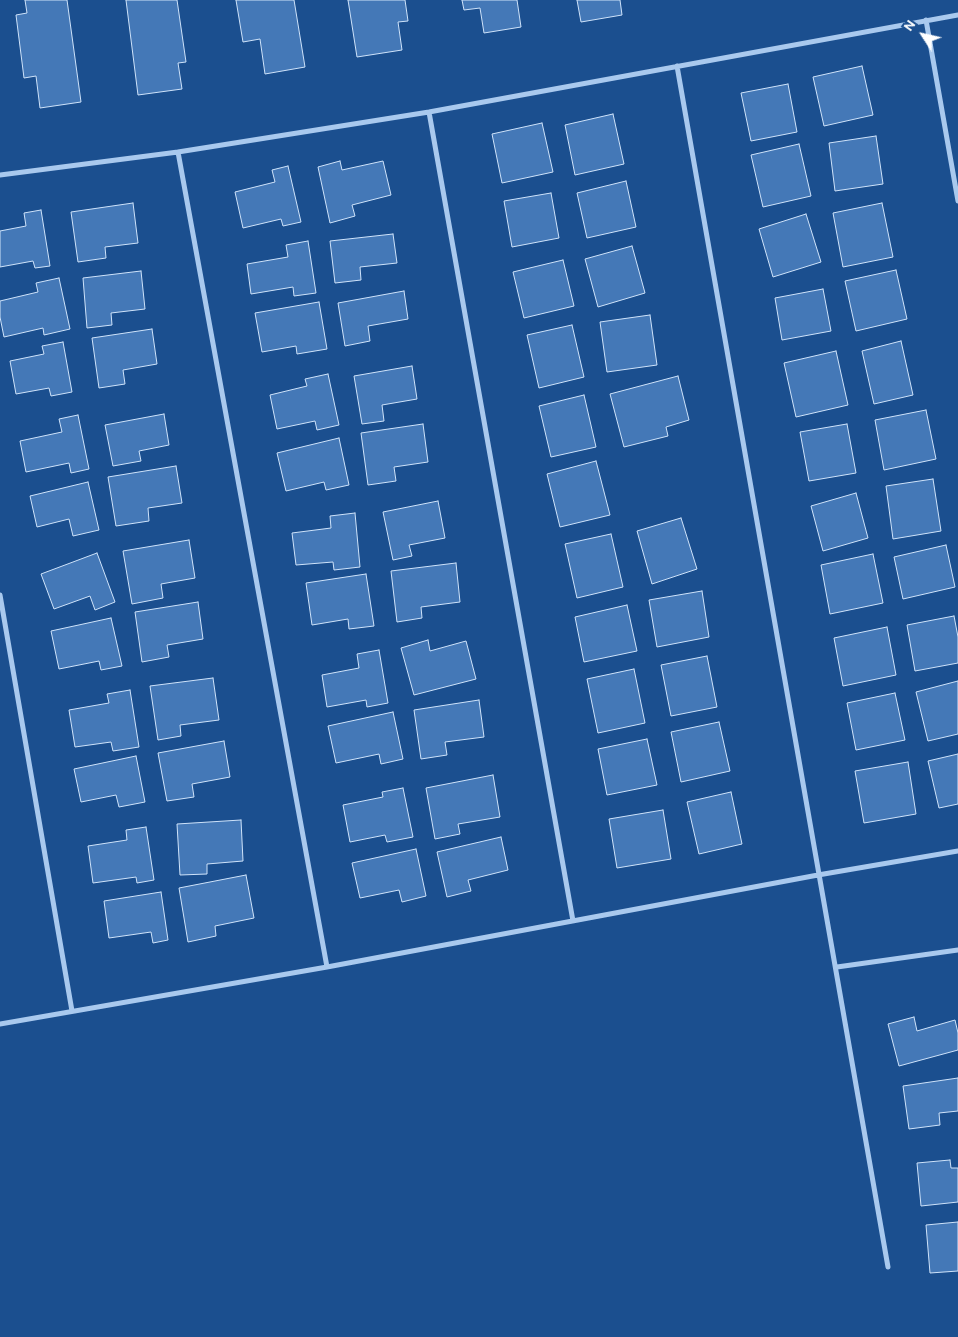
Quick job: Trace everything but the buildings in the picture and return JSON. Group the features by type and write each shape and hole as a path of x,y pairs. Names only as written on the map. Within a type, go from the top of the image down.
{"street":[{"path":"0,175 178,152 428,112 958,15"},
{"path":"926,20 958,201"},
{"path":"677,66 888,1267"},
{"path":"428,112 573,921"},
{"path":"178,152 327,967"},
{"path":"0,595 72,1010"},
{"path":"0,1024 327,967 818,874 958,851"},
{"path":"836,967 958,950"}]}
